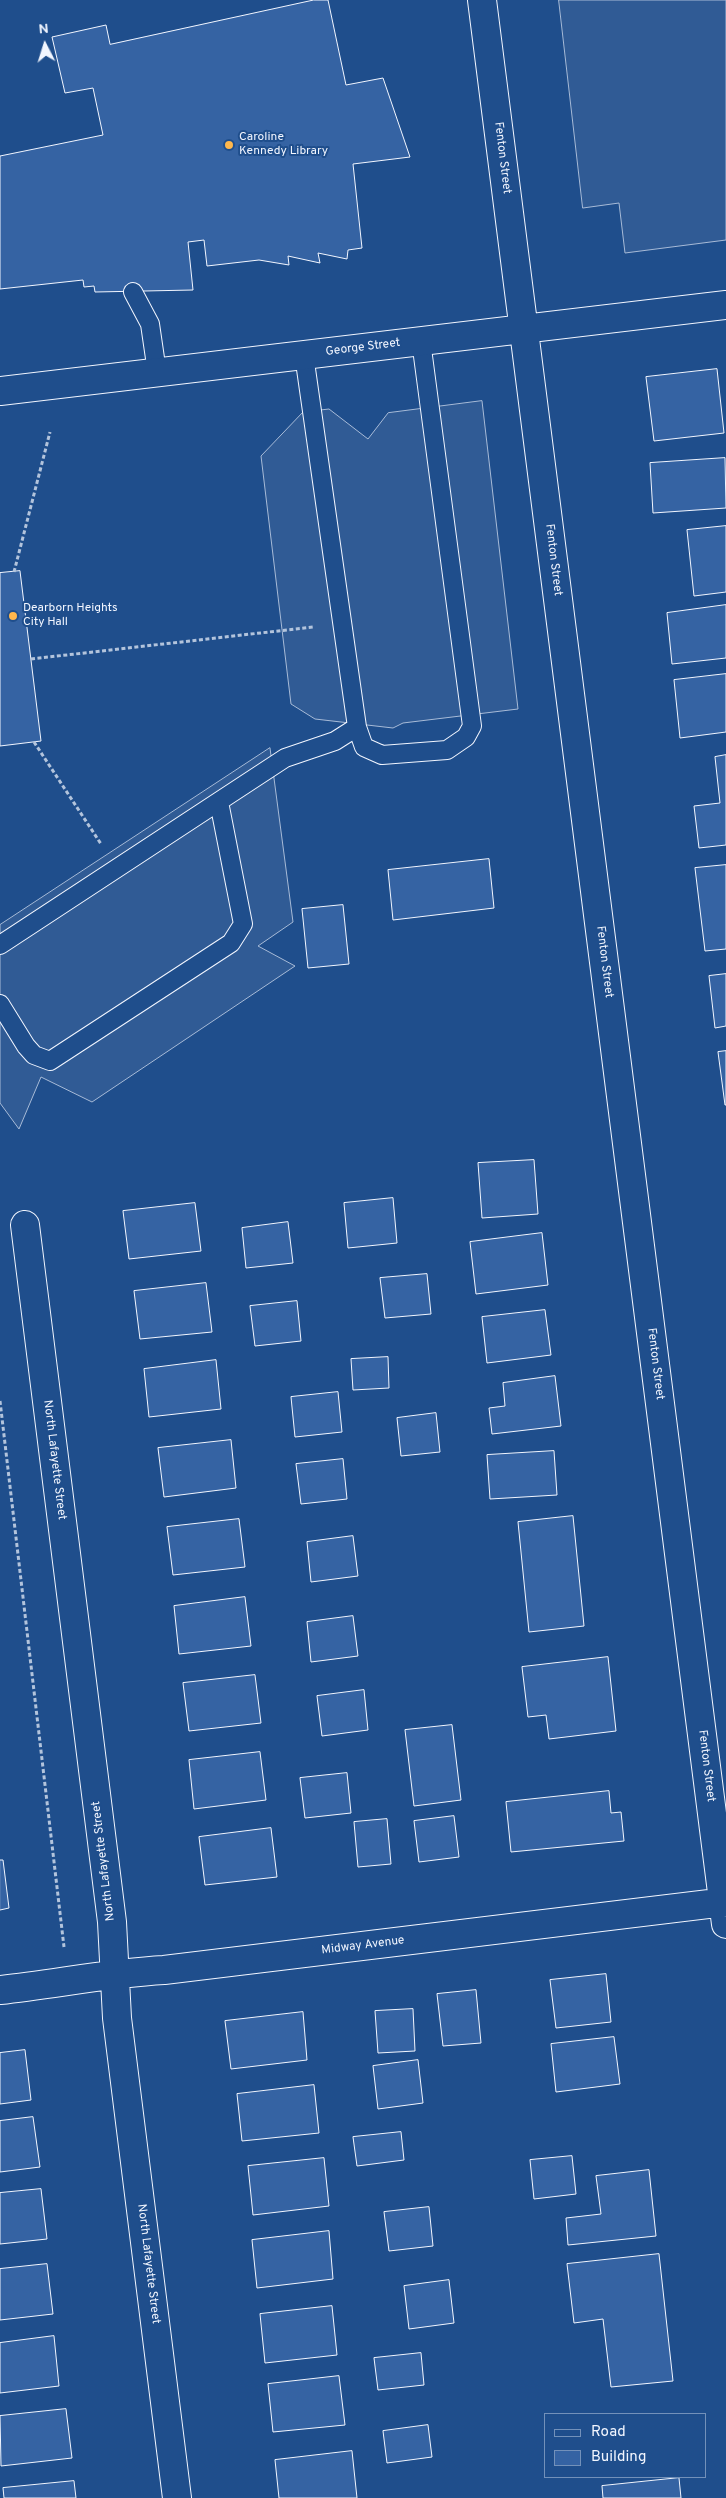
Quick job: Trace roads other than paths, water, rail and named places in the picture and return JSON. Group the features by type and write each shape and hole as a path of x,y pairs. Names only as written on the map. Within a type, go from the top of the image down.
{"street":[{"name":"Fenton Street","path":"482,0 725,1910"},
{"name":"George Street","path":"0,391 726,305"},
{"name":"North Lafayette Street","path":"25,1225 112,1922 117,2018 177,2498"},
{"name":"Midway Avenue","path":"0,1990 68,1982 116,1973 164,1970 725,1910"}],"lane":[{"path":"133,292 150,324 157,372"},
{"path":"304,355 357,727 364,747 382,755 447,750 466,737 472,726 421,340"},
{"path":"0,945 285,758 335,742 357,727"},
{"path":"0,1004 26,1046 34,1055 50,1061 232,942 243,924 219,802"}],"place":[{"name":"Caroline Kennedy Library","path":"229,145"},
{"name":"Dearborn Heights City Hall","path":"13,616"}]}
